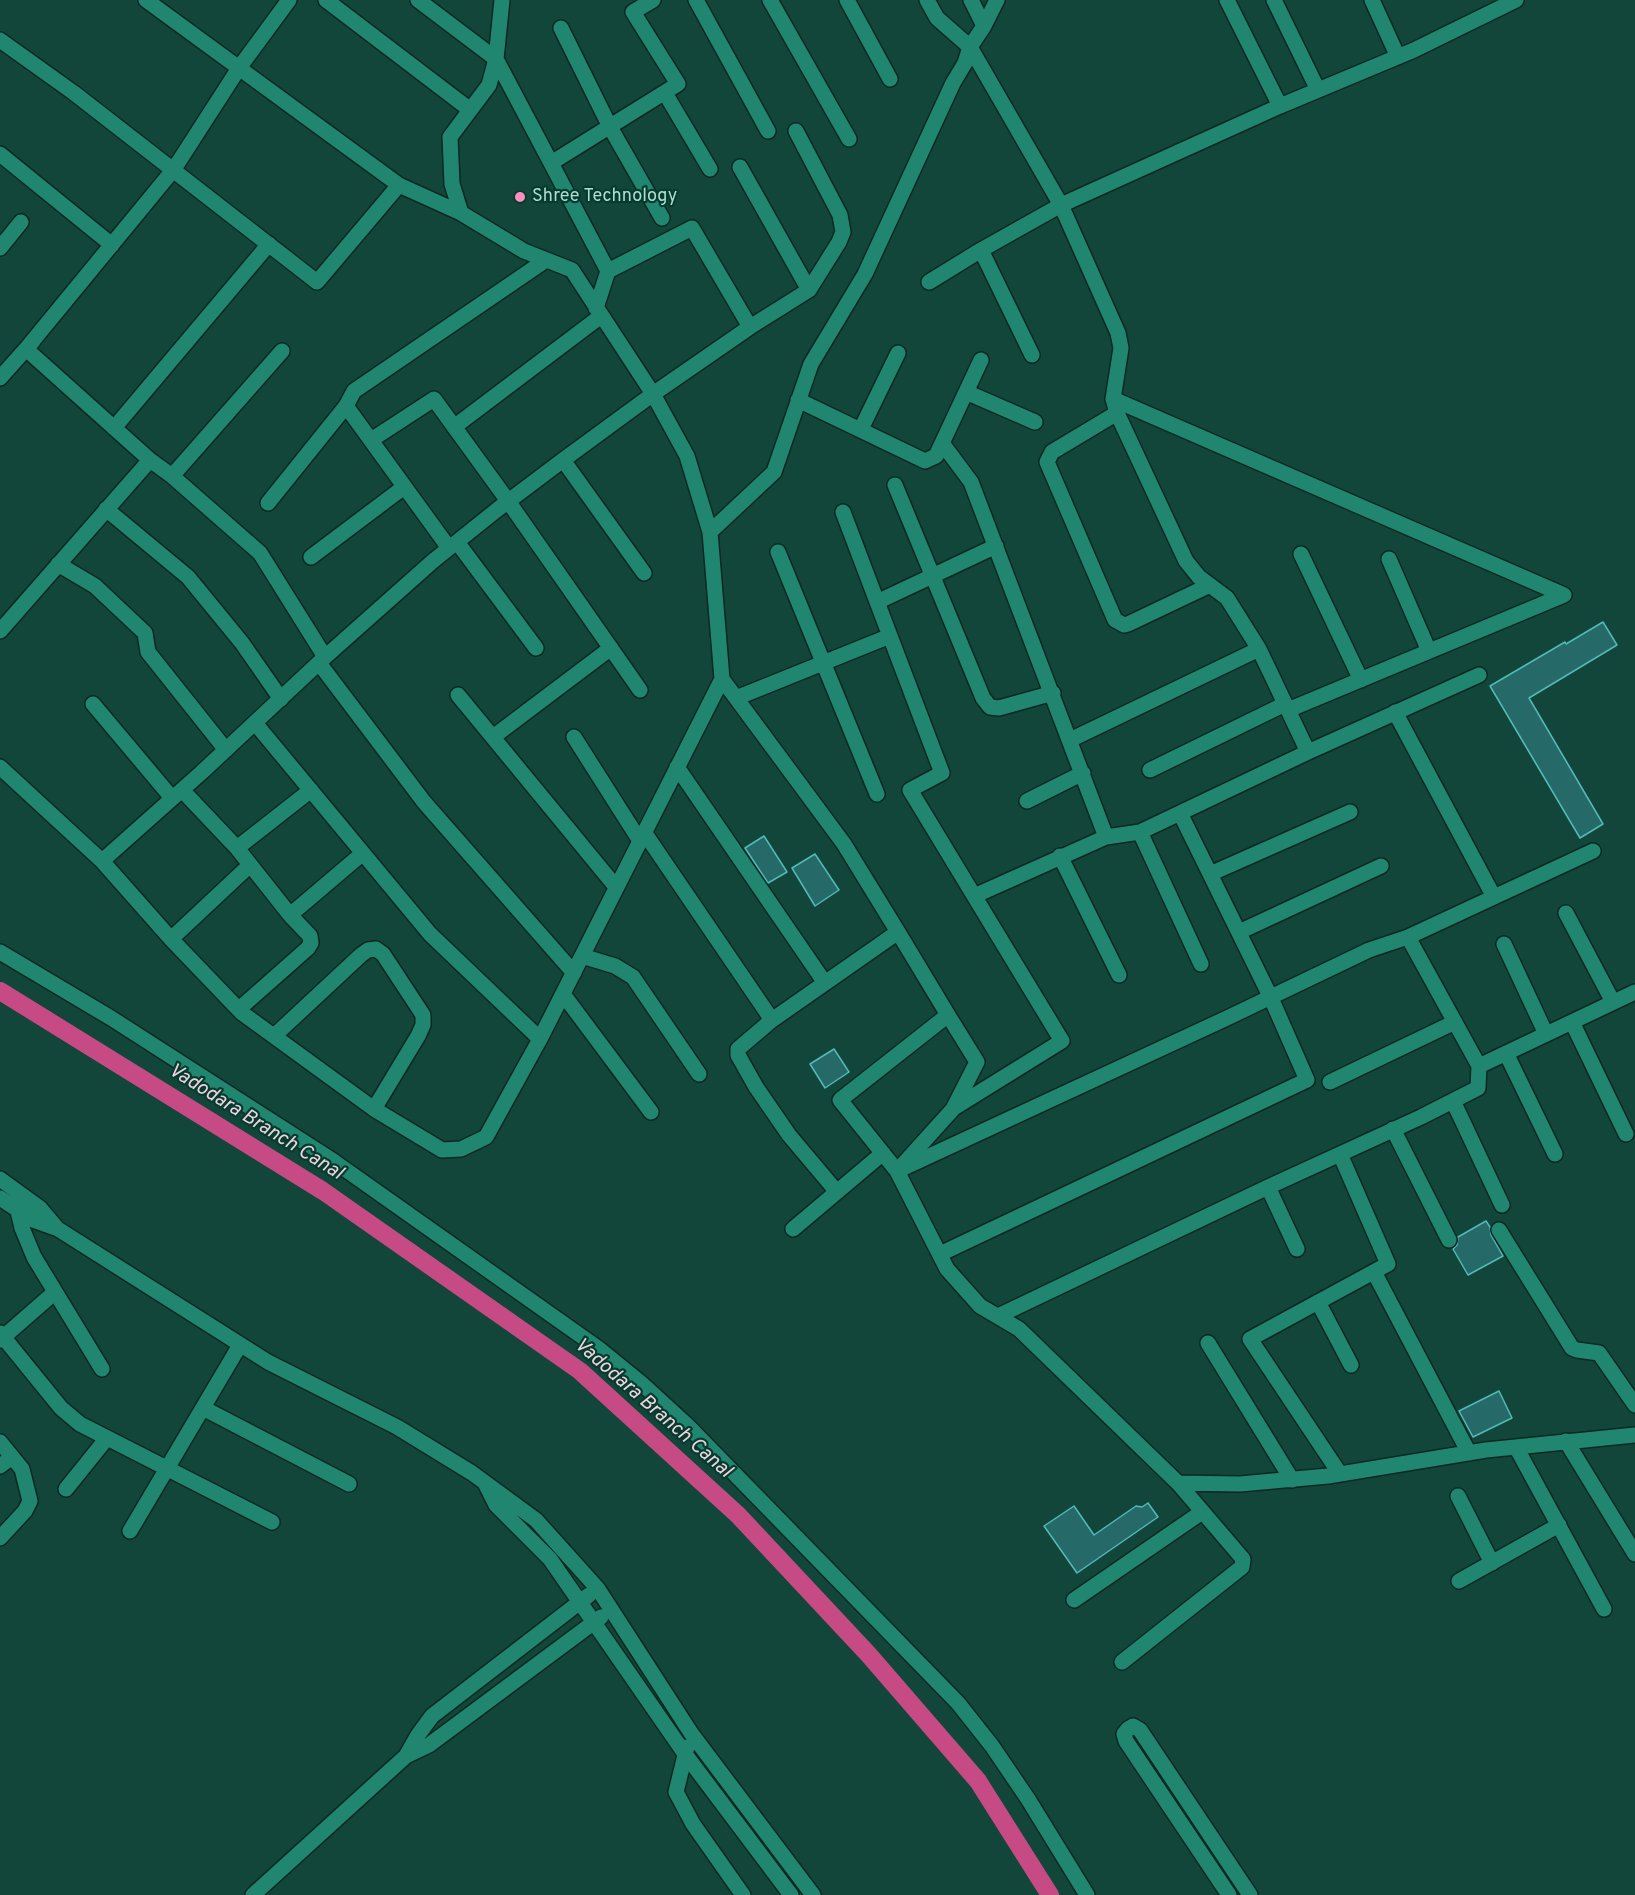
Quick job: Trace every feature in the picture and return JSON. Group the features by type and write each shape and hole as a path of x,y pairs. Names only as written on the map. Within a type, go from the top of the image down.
{"street":[{"path":"147,0 165,5 239,68 399,185 461,213 524,251 572,270 653,394 687,456 710,532 722,679 844,844 978,1062 954,1108 897,1171"},
{"path":"0,378 35,339 174,169 239,68 289,0"},
{"path":"327,0 469,109"},
{"path":"418,0 496,59 608,271 599,312 454,427"},
{"path":"461,213 452,184 450,138 469,109 489,85 496,59 502,0"},
{"path":"551,163 678,84 633,12 653,0"},
{"path":"696,0 768,131"},
{"path":"770,0 849,139"},
{"path":"847,0 890,79"},
{"path":"927,0 937,18 970,47 1061,205 1118,333 1121,348 1115,406 1186,561 1199,577 1227,598 1259,649 1308,752"},
{"path":"971,0 984,26"},
{"path":"710,532 774,472 811,364 865,274 953,83 965,63 970,47 998,0"},
{"path":"1227,0 1280,106"},
{"path":"1275,0 1318,90"},
{"path":"1371,0 1398,57"},
{"path":"929,282 1061,205 1280,106 1398,57 1516,0"},
{"path":"561,28 610,126 662,219"},
{"path":"0,40 174,169 317,282 399,185"},
{"path":"665,93 710,169"},
{"path":"102,861 322,660 453,545 508,501 653,394 750,327 809,290 839,242 843,225 796,131"},
{"path":"0,154 112,245"},
{"path":"740,167 809,290"},
{"path":"0,248 21,222"},
{"path":"608,271 692,228 750,327"},
{"path":"114,428 269,244"},
{"path":"981,250 1032,355"},
{"path":"268,503 346,406 354,391 546,260"},
{"path":"35,339 26,349 150,460 172,476 260,553 322,660 424,802 574,973"},
{"path":"172,476 282,351"},
{"path":"861,429 898,353"},
{"path":"798,400 925,461 936,456 981,360"},
{"path":"966,392 1035,422"},
{"path":"370,440 434,399 640,690"},
{"path":"346,406 404,487 536,648"},
{"path":"1115,406 1052,452 1047,462 1115,620 1124,625 1128,624 1210,585"},
{"path":"1115,406 1564,595 1361,680 1287,707 1150,770"},
{"path":"942,443 970,483 1053,693 1106,837"},
{"path":"0,631 150,460"},
{"path":"563,460 644,573"},
{"path":"895,485 983,698 990,706 999,708 1053,693"},
{"path":"311,557 404,487"},
{"path":"106,510 188,577 242,644 281,699"},
{"path":"843,512 942,773 910,790 1062,1041 954,1108"},
{"path":"877,602 996,546"},
{"path":"778,552 877,794"},
{"path":"1301,554 1361,680"},
{"path":"1389,559 1429,651"},
{"path":"58,564 95,586 145,633 148,652 226,750"},
{"path":"736,698 890,636"},
{"path":"493,737 611,648"},
{"path":"1070,740 1259,649"},
{"path":"974,896 1106,837 1140,832 1308,752 1479,675"},
{"path":"0,767 102,861 171,939 239,1009 374,1109 442,1150 461,1149 486,1137 540,1039 722,679"},
{"path":"458,695 616,887"},
{"path":"93,704 177,794 237,848 309,936 308,948 239,1009"},
{"path":"1395,712 1494,897"},
{"path":"255,723 430,934 540,1039"},
{"path":"574,737 772,1020"},
{"path":"677,767 825,983"},
{"path":"1028,801 1083,773"},
{"path":"237,848 311,790"},
{"path":"1210,874 1350,812"},
{"path":"940,1254 1307,1080 1271,998 1180,813"},
{"path":"1140,832 1201,964"},
{"path":"897,1171 1271,998 1369,950 1408,936 1593,851"},
{"path":"290,915 363,853"},
{"path":"1060,856 1119,975"},
{"path":"171,939 250,865"},
{"path":"1239,933 1381,866"},
{"path":"1566,913 1613,1002"},
{"path":"837,1192 789,1135 756,1087 738,1055 738,1048 772,1020 898,932"},
{"path":"998,1316 1478,1088 1479,1066 1408,936"},
{"path":"1503,944 1546,1034"},
{"path":"274,1036 361,955 368,950 376,950 383,954 419,1006 423,1015 423,1025 374,1109"},
{"path":"0,952 111,1018 332,1160 598,1348 641,1383 696,1434 958,1703 992,1746 1028,1799 1088,1895"},
{"path":"582,956 615,966 633,977 699,1074"},
{"path":"1479,1066 1635,992"},
{"path":"563,994 651,1112"},
{"path":"948,1015 840,1100 897,1171 947,1269 980,1306 1019,1329 1178,1484 1242,1559 1242,1567 1122,1662"},
{"path":"1330,1082 1455,1022"},
{"path":"1572,1022 1626,1134"},
{"path":"1506,1053 1556,1154"},
{"path":"1453,1101 1502,1205"},
{"path":"1393,1130 1449,1240"},
{"path":"793,1229 883,1153"},
{"path":"1340,1154 1388,1264 1250,1339 1340,1474"},
{"path":"0,1179 40,1208 58,1229"},
{"path":"1268,1186 1298,1250"},
{"path":"0,1198 33,1220 58,1229 268,1362 397,1428 485,1482 536,1520 598,1589 691,1732 813,1895"},
{"path":"18,1211 28,1243 102,1369"},
{"path":"1498,1230 1572,1348 1595,1351 1603,1356 1635,1405"},
{"path":"1374,1272 1469,1453"},
{"path":"56,1292 1,1337 61,1408 80,1424 272,1522"},
{"path":"1318,1302 1351,1365"},
{"path":"1209,1343 1292,1480"},
{"path":"130,1531 240,1344"},
{"path":"202,1408 349,1484"},
{"path":"1178,1484 1240,1484 1292,1480 1469,1453 1635,1435"},
{"path":"66,1490 107,1438"},
{"path":"1566,1441 1635,1554"},
{"path":"0,1442 6,1461 24,1473 30,1501 25,1511 0,1538"},
{"path":"1516,1447 1604,1609"},
{"path":"485,1482 496,1505 550,1559 685,1754 791,1895"},
{"path":"1458,1496 1492,1563"},
{"path":"1074,1600 1202,1512"},
{"path":"1459,1581 1559,1526"},
{"path":"406,1756 432,1716 580,1600 598,1589"},
{"path":"253,1895 406,1756 429,1745 611,1610"},
{"path":"1229,1895 1126,1741 1124,1734 1133,1726 1140,1730 1250,1895"},
{"path":"691,1732 676,1792 693,1824 743,1895"}],"building":[{"path":"1603,622 1617,645 1529,698 1603,824 1580,838 1490,686"},
{"path":"764,836 787,872 768,883 745,848"},
{"path":"815,854 839,890 815,906 792,868"},
{"path":"834,1049 849,1072 825,1088 810,1064"},
{"path":"1486,1221 1503,1256 1468,1275 1453,1249 1457,1245 1458,1237"},
{"path":"1499,1391 1512,1418 1473,1437 1459,1411"},
{"path":"1148,1503 1158,1517 1077,1573 1044,1526 1074,1506 1094,1535 1136,1506 1142,1507"}],"waterway":[{"name":"Vadodara Branch Canal","path":"0,991 323,1191 580,1371 738,1515 869,1655 978,1781 1050,1895"}],"place":[{"name":"Shree Technology","path":"520,197"}]}
